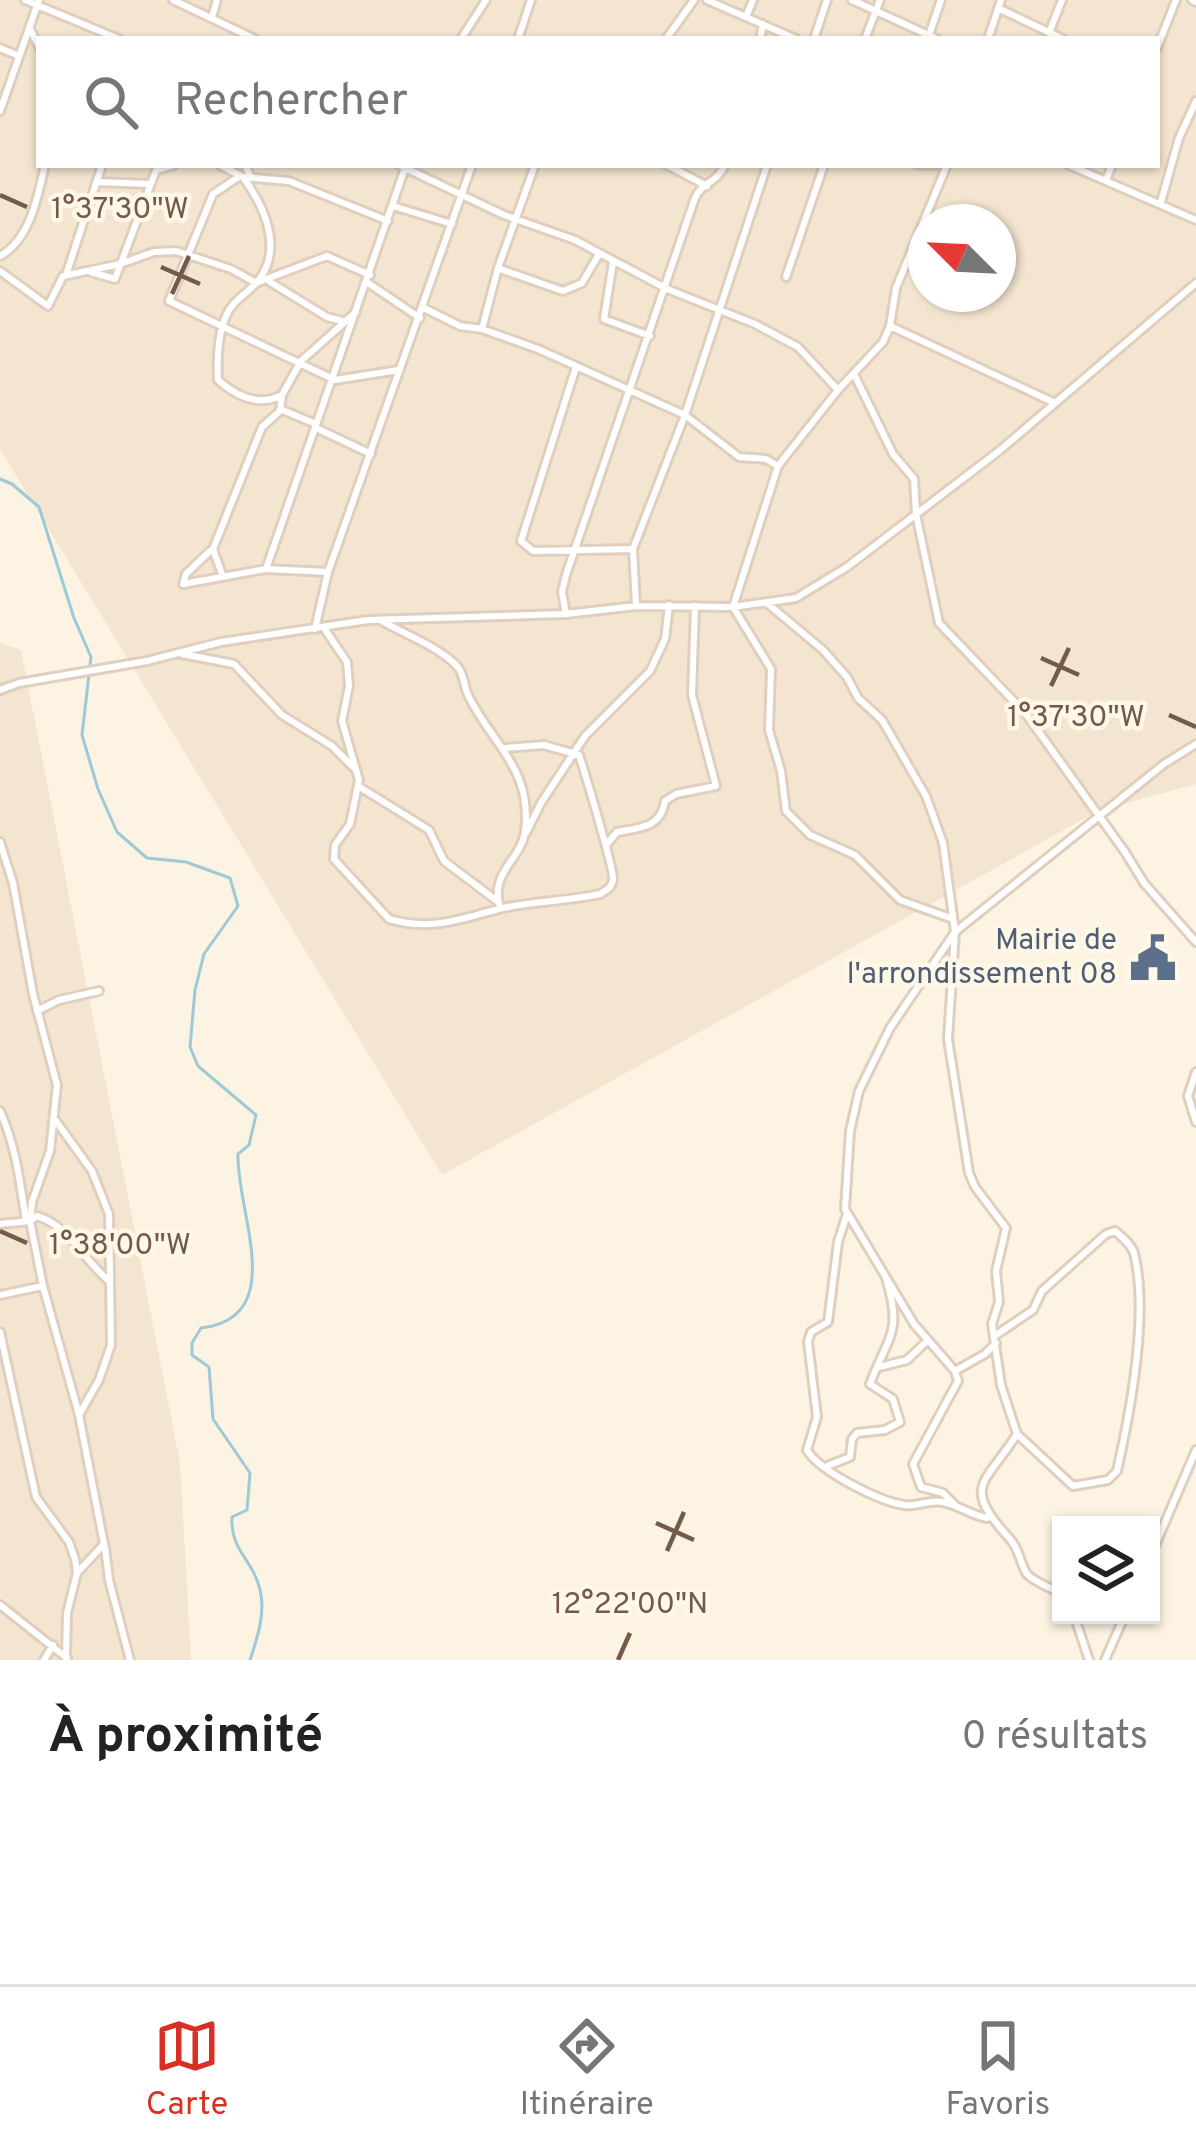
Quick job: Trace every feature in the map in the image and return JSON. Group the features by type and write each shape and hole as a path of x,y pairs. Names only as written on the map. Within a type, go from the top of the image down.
{"street":[{"path":"26,0 112,36"},
{"path":"173,0 249,36"},
{"path":"212,17 218,0"},
{"path":"462,36 486,0"},
{"path":"519,36 531,0"},
{"path":"668,36 694,0"},
{"path":"707,0 789,36"},
{"path":"746,17 753,0"},
{"path":"815,36 827,0"},
{"path":"852,0 931,36"},
{"path":"866,36 880,0"},
{"path":"933,36 941,0"},
{"path":"1049,33 1062,0"},
{"path":"1160,40 1176,0"},
{"path":"0,111 38,3"},
{"path":"989,36 999,4 1056,36"},
{"path":"761,36 763,25"},
{"path":"29,28 36,41"},
{"path":"0,48 19,56"},
{"path":"1161,202 1179,138 1196,100"},
{"path":"0,256 24,230 43,168"},
{"path":"67,274 101,168"},
{"path":"92,272 113,280 157,168"},
{"path":"226,168 245,177 289,181 388,221"},
{"path":"245,168 245,177 265,211 269,281 327,317 344,322"},
{"path":"266,569 370,279 403,168"},
{"path":"408,168 518,220 574,240 667,289 719,308 798,347 838,390"},
{"path":"471,168 328,572 320,628 347,662 349,686 342,721 358,771 350,824 335,845 334,860 388,919 445,923 484,916 499,904 556,903 607,890 614,877 607,844 576,752"},
{"path":"482,329 534,168"},
{"path":"673,168 706,186"},
{"path":"566,614 563,585 695,198 723,168"},
{"path":"636,605 633,549 685,415 765,168"},
{"path":"786,277 823,168"},
{"path":"942,168 896,288 883,343 838,390 778,466 734,607 771,669 769,730 781,772 785,811 810,835 861,860 900,900 954,919"},
{"path":"1076,168 1196,220"},
{"path":"1106,180 1111,168"},
{"path":"245,177 213,194 168,300 195,317 224,326 335,380 401,369"},
{"path":"97,182 150,184"},
{"path":"393,206 452,224"},
{"path":"0,271 49,306 58,280 67,274 92,272 154,252 187,252 256,283 327,256 370,279 420,317"},
{"path":"498,268 556,292 582,283 598,254"},
{"path":"613,262 604,319 650,336"},
{"path":"266,267 223,320 218,347 220,383 255,400 282,395"},
{"path":"0,690 221,642 379,620 566,614 636,605 734,607 768,604 818,587 1055,403 1196,283"},
{"path":"424,308 685,415 742,458 766,459 778,466"},
{"path":"328,572 266,569 183,584 186,574 213,549 262,428 280,409 282,395 301,361 357,311"},
{"path":"890,326 1055,403"},
{"path":"576,367 521,541 533,551 633,549"},
{"path":"854,374 893,454 914,479 916,514 939,623 1026,714 1144,884 1196,942"},
{"path":"280,409 371,454"},
{"path":"213,549 224,577"},
{"path":"768,604 848,677 858,698 882,720 932,809 943,842 954,919 948,1040 967,1161 975,1187 1003,1222 1006,1233 996,1271 1000,1298 992,1324 997,1338 995,1358 1017,1434 1073,1486 1108,1480 1117,1471 1137,1337 1138,1283 1131,1248 1115,1231 1106,1234 1042,1291 1033,1310 997,1338 985,1354 955,1371"},
{"path":"499,904 502,871 546,794 591,729 650,671 665,639 669,605"},
{"path":"607,844 616,832 651,825 663,812 665,801 676,794 716,785 692,695 695,606"},
{"path":"379,620 457,665 472,702 506,748 521,796 524,836"},
{"path":"178,653 234,664 282,715 332,746 358,771"},
{"path":"957,1507 943,1493 920,1487 913,1464 956,1391 955,1371 928,1340 848,1214 844,1190 859,1091 890,1028 955,932 1196,744"},
{"path":"506,748 544,745 576,752"},
{"path":"358,786 429,830 444,861 499,904"},
{"path":"0,842 57,1084 50,1151 28,1221"},
{"path":"37,1011 58,1000 99,992"},
{"path":"1196,1072 1188,1096 1196,1122"},
{"path":"0,1111 9,1131 12,1157 20,1168 43,1286 79,1415 109,1580 130,1660"},
{"path":"55,1120 101,1189 109,1214 112,1345 79,1415"},
{"path":"848,1214 838,1242 828,1322 811,1332 808,1342 817,1417 807,1450 824,1467 866,1491 905,1505 934,1501 989,1518"},
{"path":"0,1223 37,1216 58,1224 87,1262 109,1281"},
{"path":"824,1467 850,1457 856,1433 885,1430 900,1422 893,1399 870,1384 896,1316 884,1271"},
{"path":"0,1295 43,1286"},
{"path":"0,1332 36,1497 69,1542 77,1574"},
{"path":"879,1366 907,1360 928,1340"},
{"path":"1017,1434 982,1485 983,1508 1016,1547 1027,1574 1052,1589"},
{"path":"1160,1534 1196,1450"},
{"path":"68,1659 67,1613 77,1574 104,1542"},
{"path":"0,1605 68,1659"},
{"path":"1077,1624 1089,1660"},
{"path":"1105,1660 1120,1624"},
{"path":"44,1660 53,1645"}],"shaded area":[{"path":"0,0 1196,0 1196,784 1098,811 442,1175 0,449"},
{"path":"0,643 21,650 180,1463 191,1660 0,1660"}],"waterway":[{"path":"0,479 39,507 91,657 82,735 117,832 147,858 186,862 230,878 238,906 204,954 190,1047 198,1066 256,1115 249,1145 238,1154 251,1284 244,1305 228,1320 201,1328 192,1343 192,1355 209,1367 213,1419 250,1473 247,1510 232,1517 235,1538 262,1598 250,1660"}],"place":[{"name":"Mairie de l'arrondissement 08","path":"1153,958"}]}
